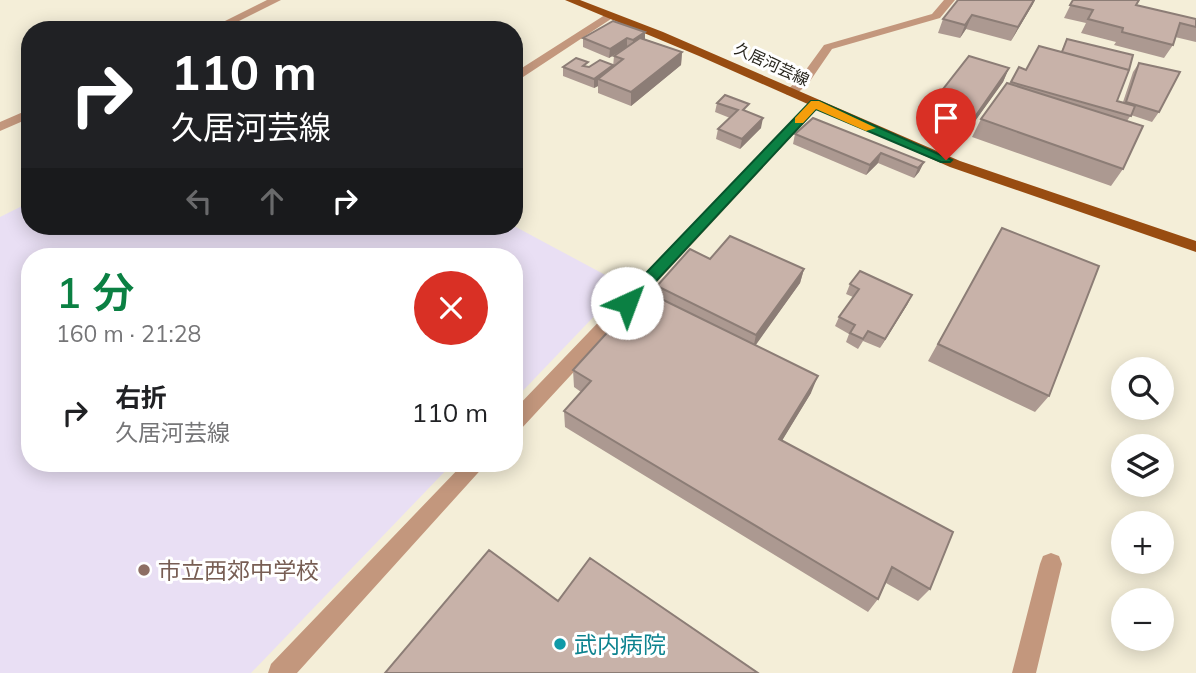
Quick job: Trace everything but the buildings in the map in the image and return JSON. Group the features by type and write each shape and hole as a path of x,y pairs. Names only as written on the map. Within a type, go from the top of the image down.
{"main road":[{"name":"久居河芸線","path":"570,0 698,49 815,104 988,176 1196,247"}],"street":[{"path":"231,21 276,0"},
{"path":"791,92 804,81 828,47 936,16 950,0"},
{"path":"523,73 612,15"},
{"path":"523,413 815,104"},
{"path":"0,127 21,117"},
{"path":"280,673 469,472"},
{"path":"1024,673 1051,564"}],"shaded area":[{"path":"21,206 21,235 523,235 523,231 624,285 523,391 523,248 21,248 21,472 444,472 251,673 0,673 0,217"}],"slow traffic":[{"path":"799,120 815,104 870,128"}],"place":[{"name":"市立西郊中学校","path":"144,570"},
{"name":"武内病院","path":"560,644"}],"route":[{"path":"627,303 815,104 946,160"}]}
